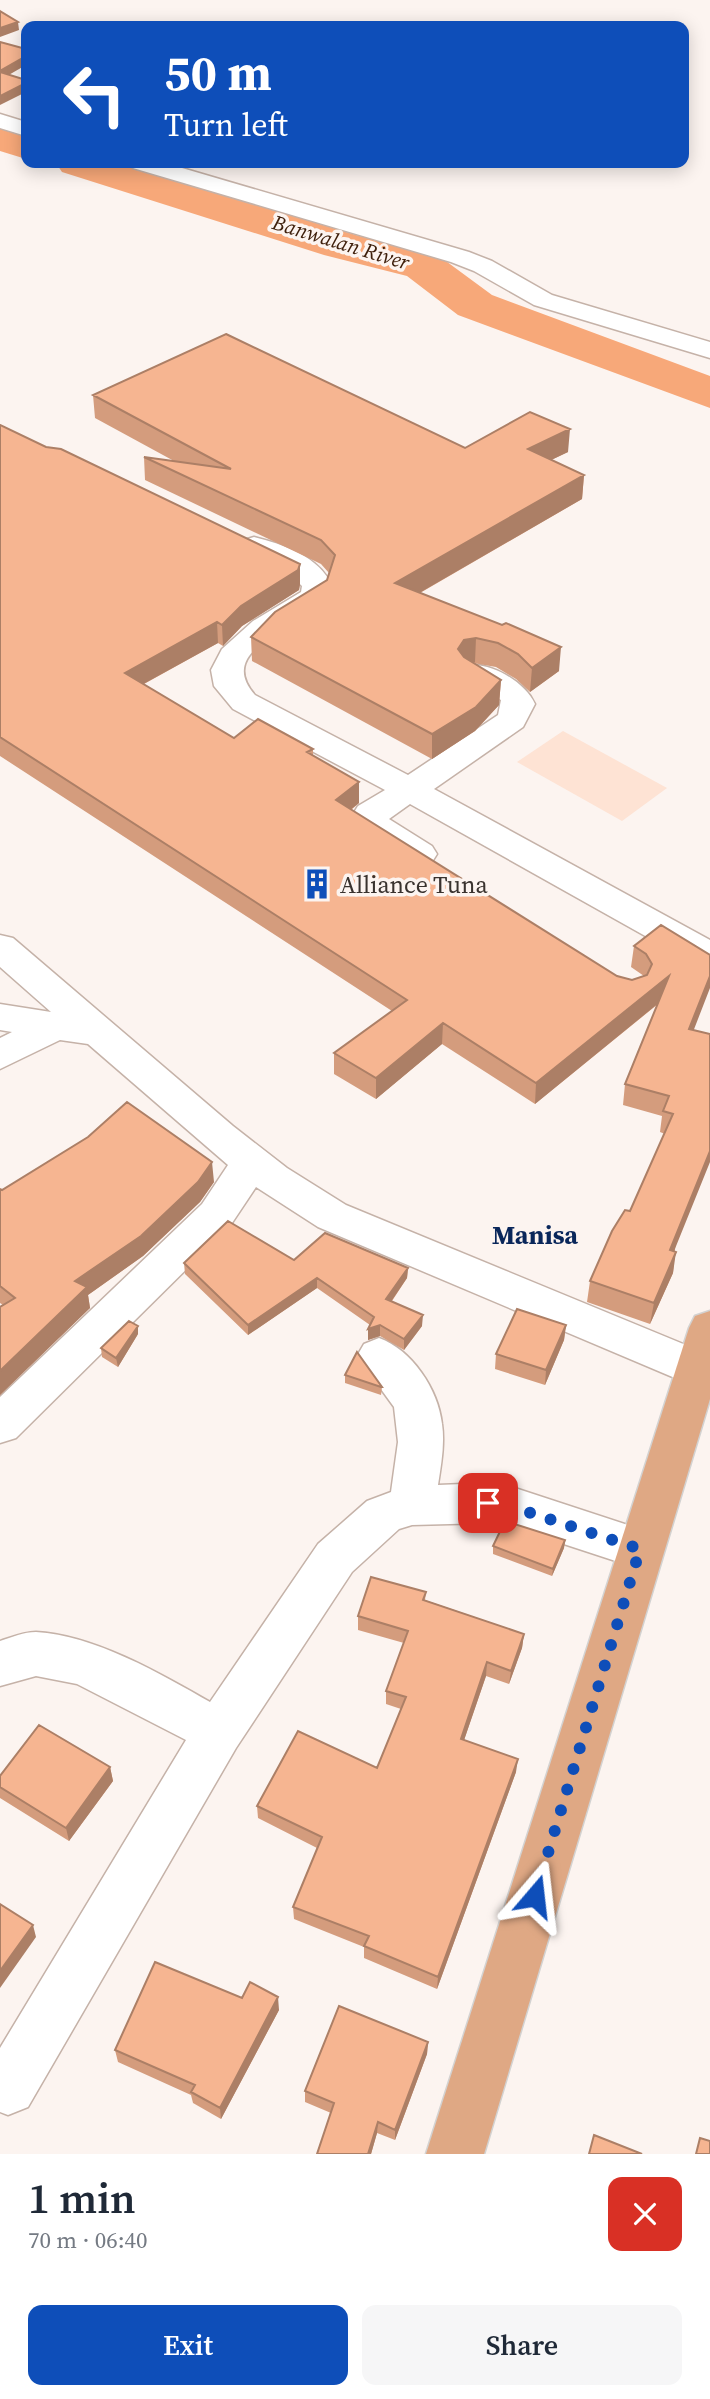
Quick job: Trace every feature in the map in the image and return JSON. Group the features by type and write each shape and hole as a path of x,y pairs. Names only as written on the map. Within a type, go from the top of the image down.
{"main road":[{"path":"454,2154 704,1348"}],"street":[{"path":"0,121 21,127"},
{"path":"158,168 460,257 483,265 543,300 710,351"},
{"path":"235,537 309,572 318,581 319,588 315,596 238,648 225,673 226,683 232,693 244,702 411,788 471,825 710,956"},
{"path":"453,875 383,831 369,818 378,806 485,741 512,720 518,711 515,695 476,673"},
{"path":"0,947 96,1032 251,1162 332,1216 704,1348"},
{"path":"0,1017 96,1032"},
{"path":"0,1055 54,1026"},
{"path":"0,1425 216,1215 251,1162"},
{"path":"379,1356 402,1376 420,1415 420,1446 412,1505"},
{"path":"8,2087 218,1732 335,1558 383,1515 412,1505 488,1503 519,1509 640,1549"},
{"path":"0,1664 35,1654 56,1656 96,1671 218,1732"}],"shaded area":[{"path":"563,731 667,788 622,821 517,762"}],"building":[{"path":"0,11 18,22 0,28"},
{"path":"0,42 21,48 21,59 0,71"},
{"path":"0,72 21,78 21,86 0,96"},
{"path":"226,334 465,448 530,412 570,429 528,449 584,475 395,583 502,625 506,623 561,647 532,668 518,654 498,643 476,638 464,640 458,649 464,657 501,680 476,707 432,734 251,637 275,612 327,580 335,555 321,540 144,457 231,469 93,395"},
{"name":"Alliance Tuna","path":"0,425 46,447 61,449 300,564 298,570 241,606 222,625 217,622 125,673 234,738 258,719 313,749 307,752 359,782 336,800 617,976 632,980 647,975 652,964 646,954 634,946 661,925 710,955 710,976 689,1029 710,1034 710,1151 670,1250 676,1252 654,1303 590,1281 612,1231 625,1210 630,1211 673,1114 663,1111 669,1096 625,1084 669,976 536,1083 443,1023 376,1078 334,1053 407,1000 0,737"},
{"path":"127,1102 212,1162 198,1182 141,1236 75,1281 87,1287 0,1371 0,1307 15,1298 0,1286 0,1189 88,1137"},
{"path":"228,1221 294,1260 325,1233 408,1268 386,1299 423,1315 404,1339 380,1325 368,1329 374,1317 317,1278 248,1325 184,1263"},
{"path":"517,1309 566,1325 546,1370 496,1354"},
{"path":"129,1321 138,1326 116,1358 101,1348"},
{"path":"357,1352 382,1387 345,1375"},
{"path":"505,1521 565,1540 553,1569 493,1546"},
{"path":"371,1577 426,1592 423,1600 524,1634 511,1671 487,1662 461,1739 518,1759 438,1977 364,1946 369,1936 293,1907 322,1837 257,1806 298,1731 377,1768 406,1697 386,1691 408,1631 358,1616"},
{"path":"39,1725 110,1767 66,1828 0,1787 0,1776"},
{"path":"0,1904 33,1925 0,1971"},
{"path":"155,1962 242,1998 250,1982 278,1997 220,2108 191,2092 195,2085 115,2050"},
{"path":"339,2006 428,2042 395,2130 378,2122 368,2154 317,2154 334,2103 305,2091"},
{"path":"594,2135 642,2154 589,2154"},
{"path":"700,2138 710,2141 710,2154 696,2154"}],"waterway":[{"name":"Banwalan River","path":"0,138 21,144"},
{"name":"Banwalan River","path":"93,168 340,245 423,266 475,305 710,393"}],"place":[{"name":"Alliance Tuna","path":"317,884"}],"district":[{"name":"Manisa","path":"535,1235"}],"route":[{"path":"488,1503 519,1509 640,1549 535,1896"}]}
